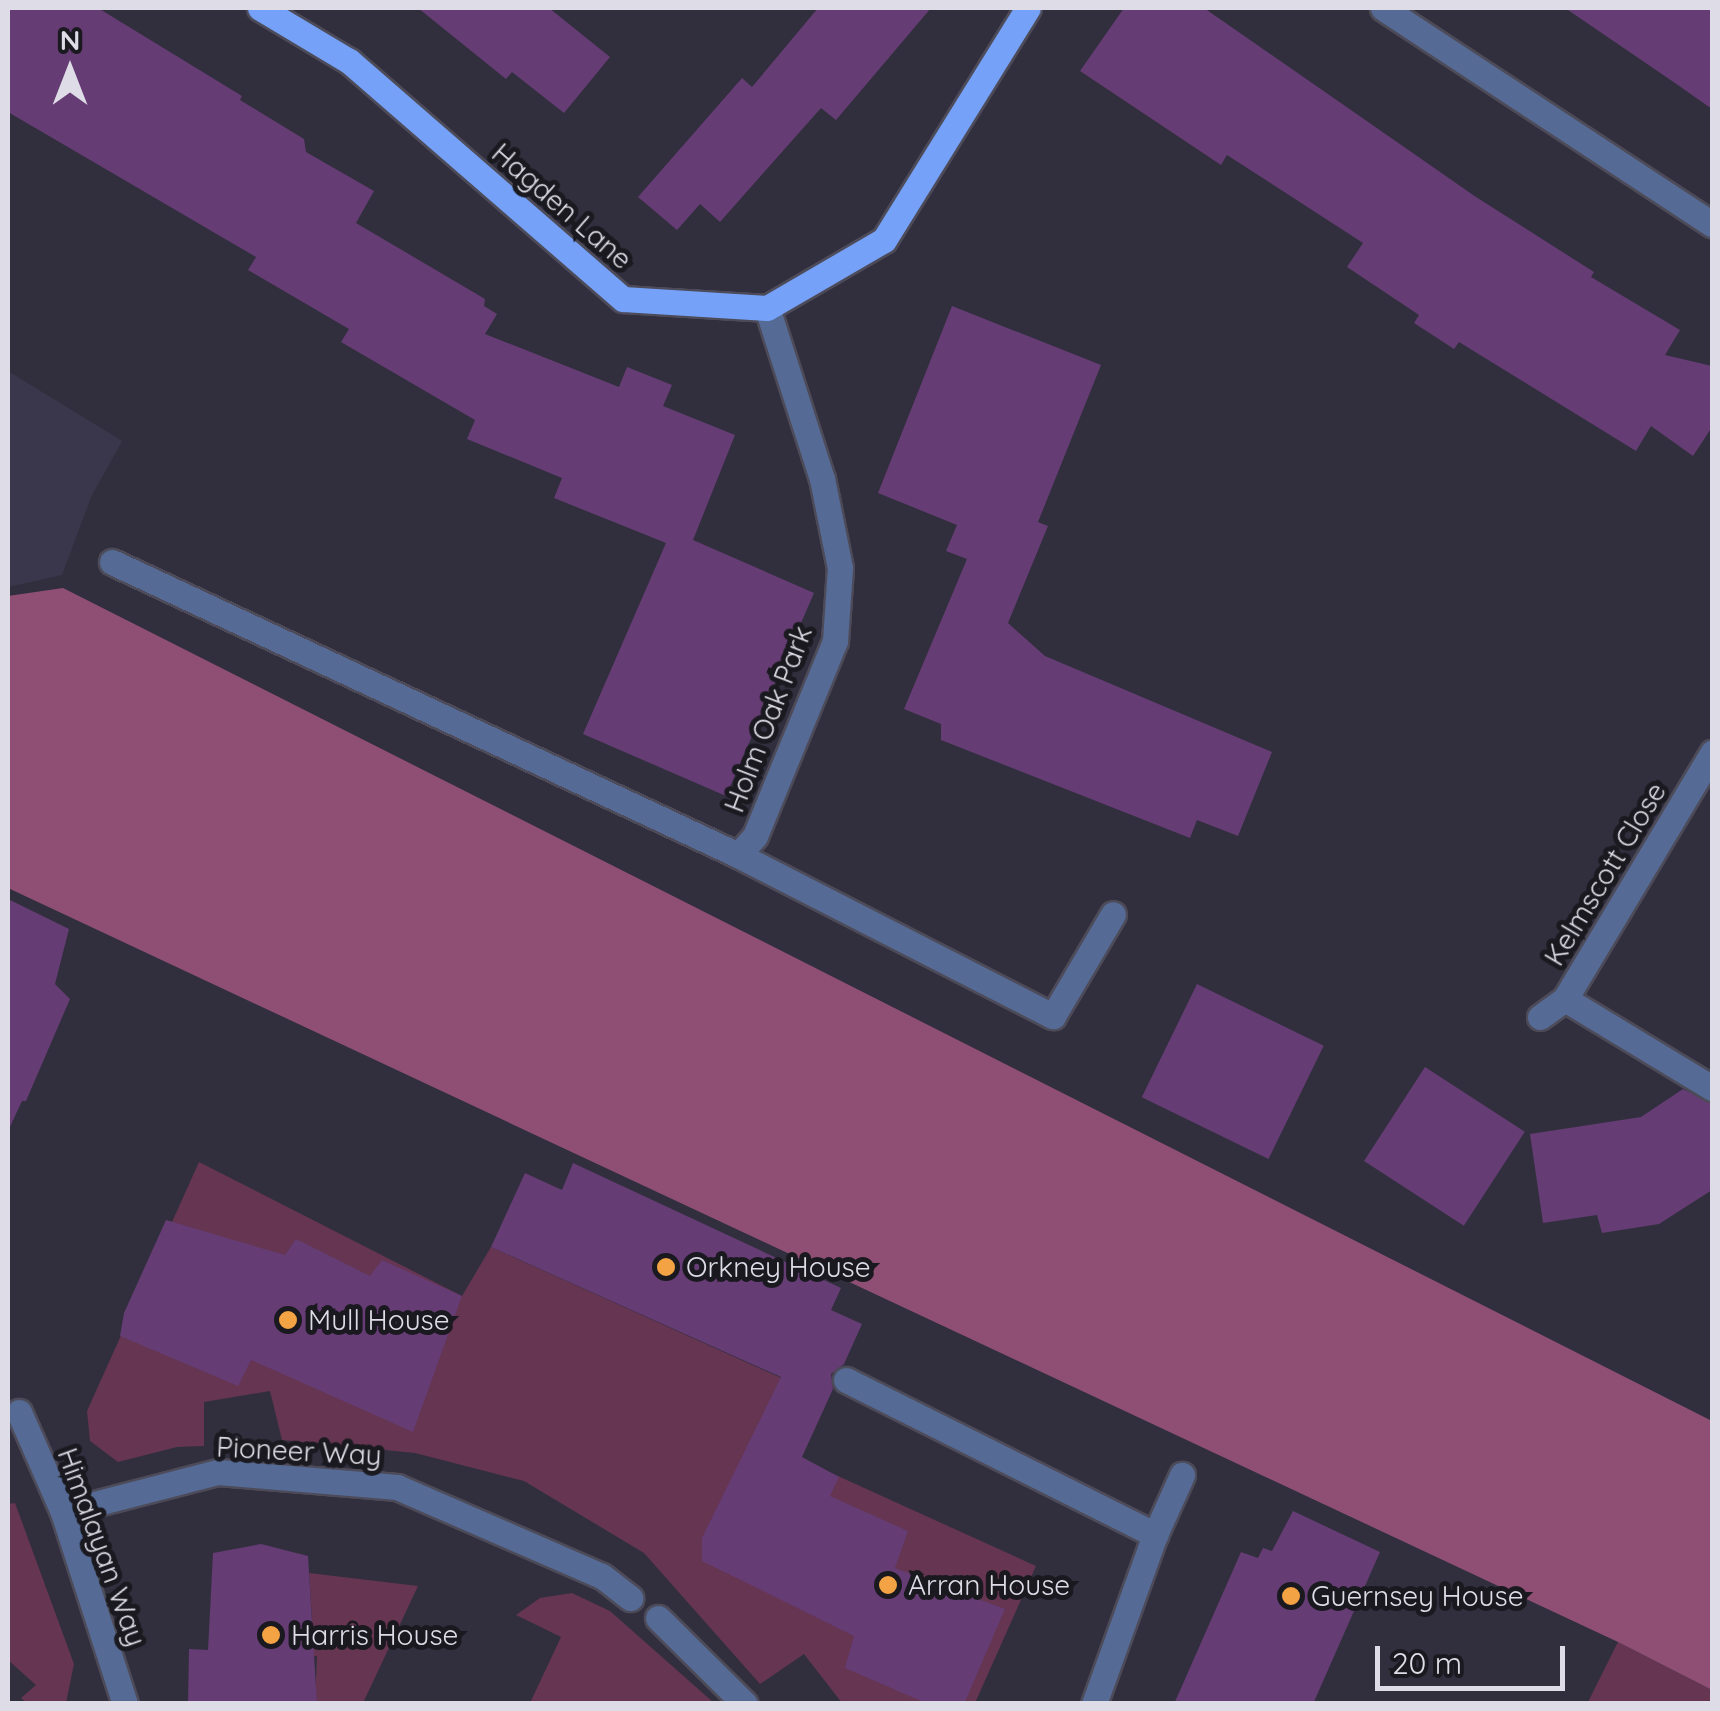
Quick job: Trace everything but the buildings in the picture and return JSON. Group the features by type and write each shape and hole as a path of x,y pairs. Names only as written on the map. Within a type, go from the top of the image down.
{"main road":[{"name":"Hagden Lane","path":"260,8 349,61 623,299 766,308"},
{"path":"766,308 884,240 1028,8"}],"street":[{"path":"1383,8 1712,224"},
{"name":"Holm Oak Park","path":"738,855 755,836 836,641 840,568 822,479 766,308"},
{"path":"112,562 738,855 1053,1016 1113,914"},
{"name":"Kelmscott Close","path":"1540,1017 1565,999 1712,753"},
{"path":"1565,999 1712,1088"},
{"path":"846,1380 1155,1535"},
{"name":"Himalayan Way","path":"19,1412 63,1512 125,1704"},
{"name":"Pioneer Way","path":"63,1512 218,1472 397,1486 602,1576 630,1598"},
{"path":"1094,1704 1155,1535 1182,1475"},
{"path":"658,1618 745,1704"}],"shaded area":[{"path":"8,371 122,441 91,497 62,575 8,587"},
{"path":"63,588 1712,1421 1712,1690 1618,1642 8,888 8,596"},
{"path":"199,1162 462,1296 491,1247 828,1399 752,1437 1036,1566 975,1703 842,1703 804,1654 760,1684 644,1553 524,1481 415,1453 282,1440 270,1391 204,1402 204,1446 177,1447 118,1462 90,1441 87,1411"},
{"path":"15,1503 74,1664 66,1703 27,1703 21,1698 36,1685 8,1660 8,1504"},
{"path":"309,1573 418,1586 363,1703 315,1703 317,1656 302,1658 312,1619"},
{"path":"572,1593 610,1611 714,1703 530,1703 561,1637 516,1615 540,1598"},
{"path":"1618,1642 1712,1690 1712,1703 1587,1704"}],"place":[{"name":"Orkney House","path":"666,1267"},
{"name":"Mull House","path":"288,1320"},
{"name":"Arran House","path":"888,1585"},
{"name":"Guernsey House","path":"1291,1596"},
{"name":"Harris House","path":"271,1635"}]}
